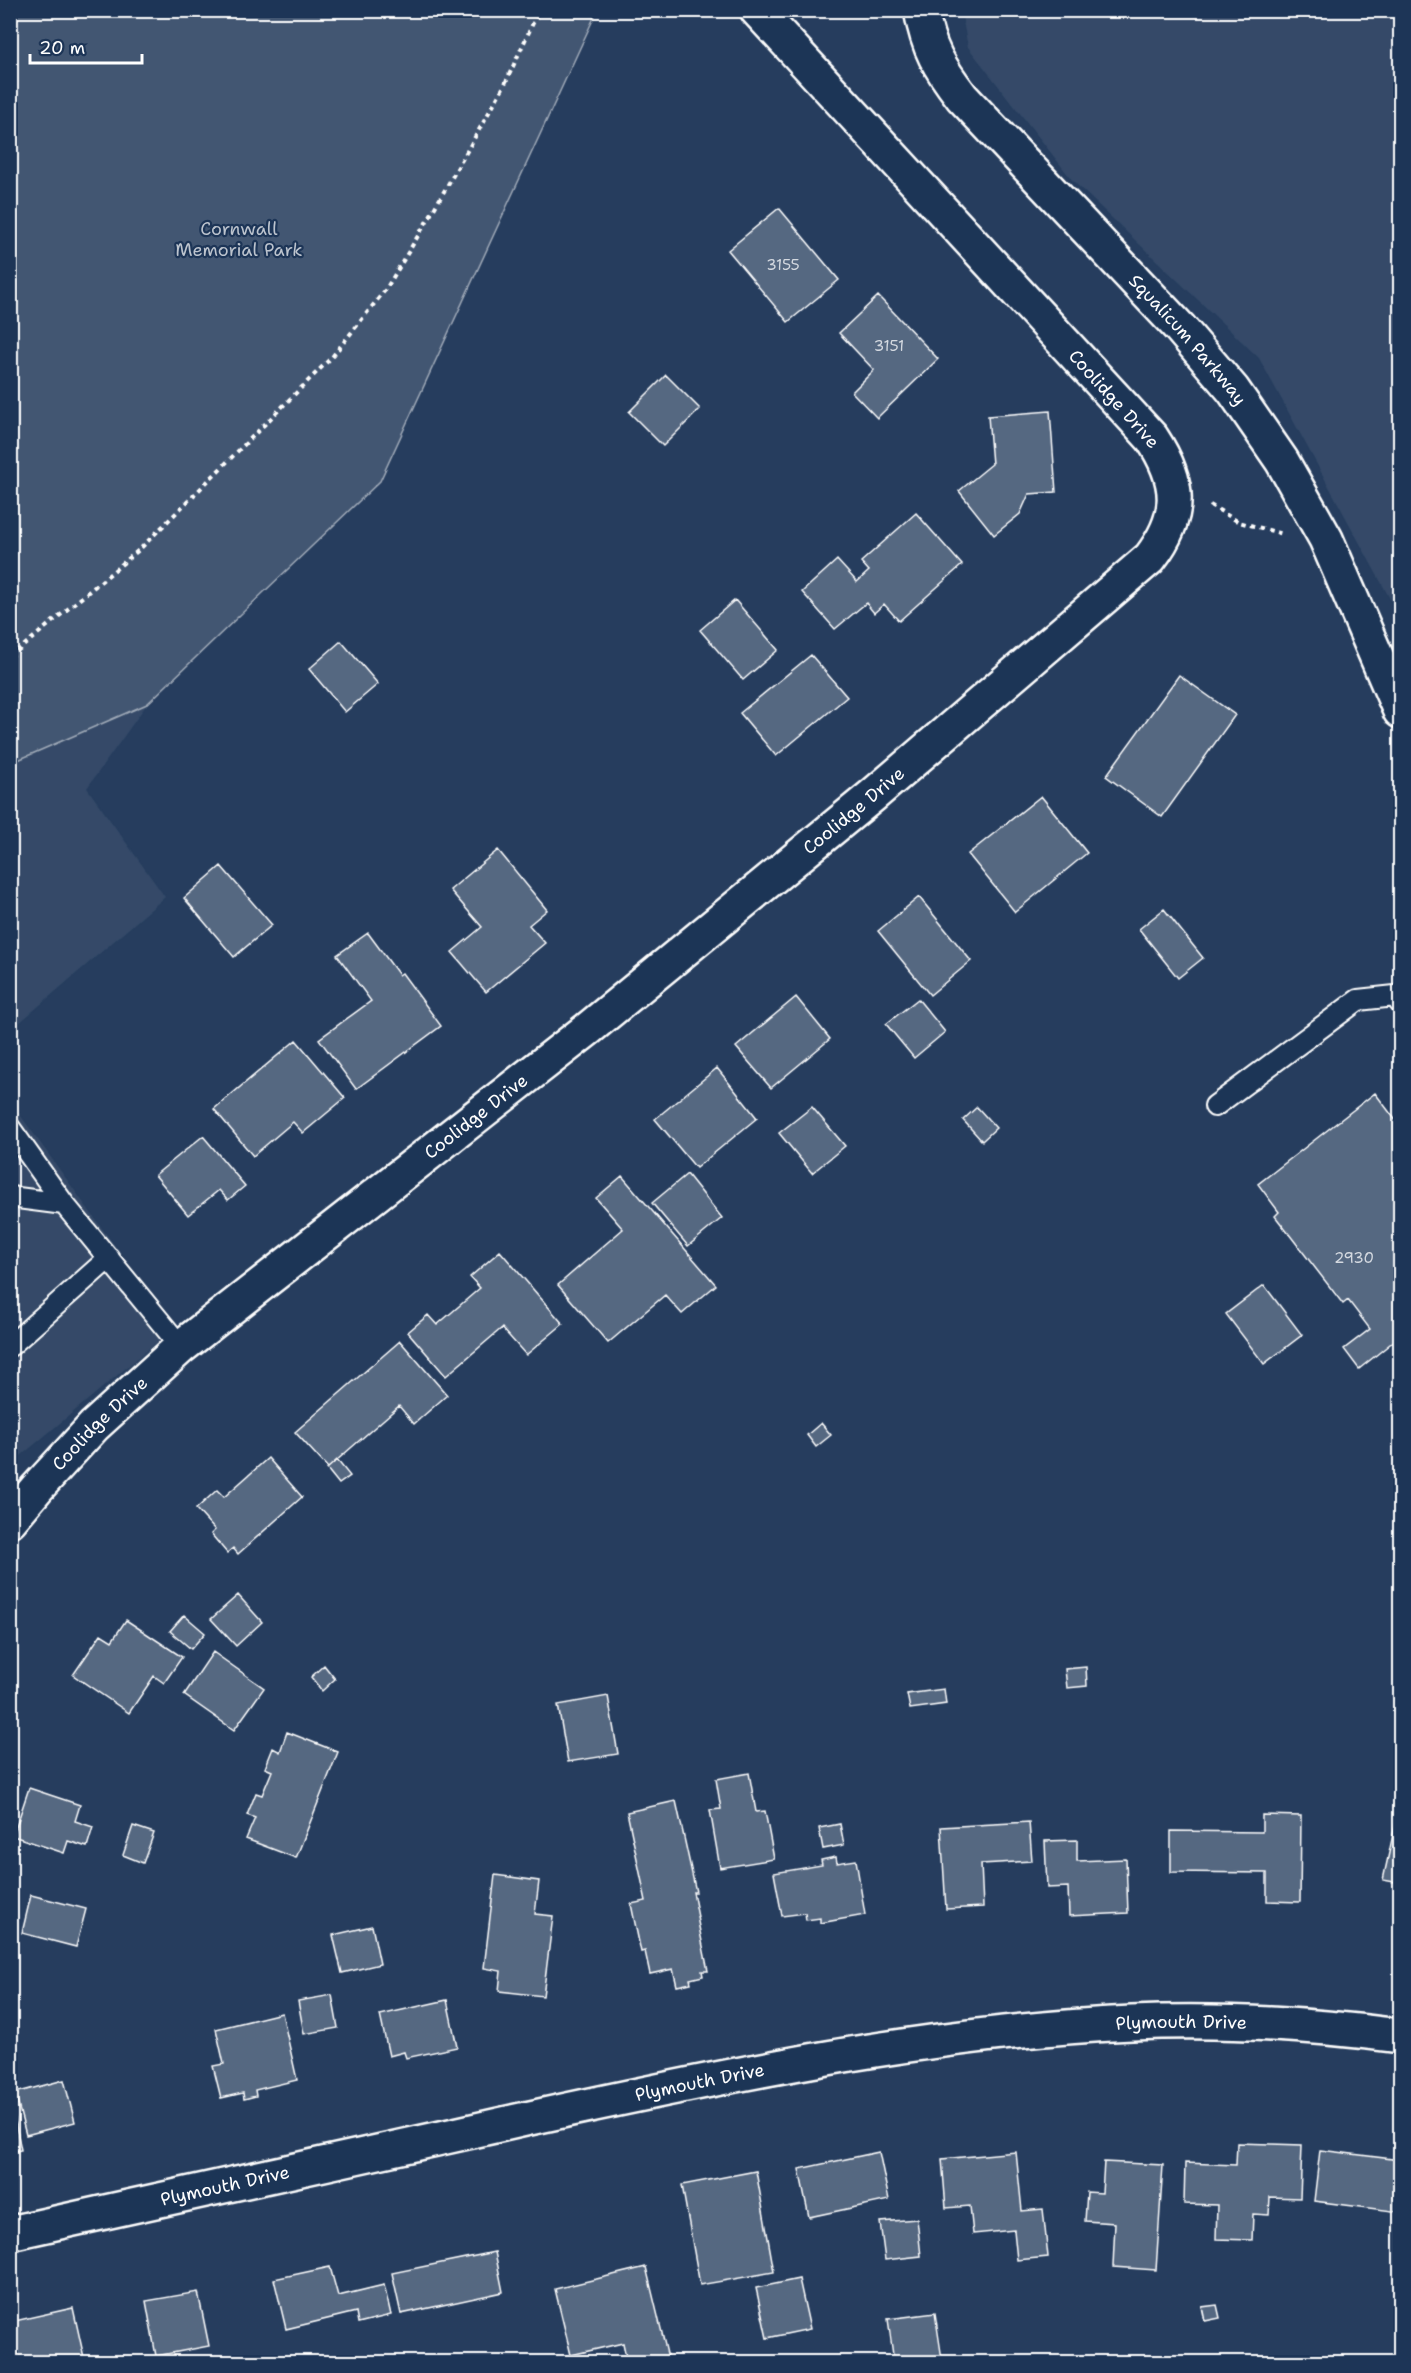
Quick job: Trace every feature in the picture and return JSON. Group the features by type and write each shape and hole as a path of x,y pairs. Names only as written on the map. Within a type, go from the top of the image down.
{"street":[{"name":"Coolidge Drive","path":"10,1520 94,1426 181,1347 588,1029 872,796 1150,558 1163,542 1172,519 1173,478 1165,458 1152,438 757,10"},
{"name":"Squalicum Parkway","path":"921,10 926,37 939,67 962,97 1180,328 1233,390 1282,461 1326,539 1401,711"},
{"name":"Plymouth Drive","path":"10,2233 689,2084 792,2063 918,2044 1036,2029 1135,2023 1338,2028 1401,2036"}],"lane":[{"path":"1215,1106 1358,1000 1395,996 1401,1003"},
{"path":"10,1128 64,1204 181,1347"},
{"path":"10,1197 64,1204"},
{"path":"10,1346 109,1258"}],"path":[{"path":"10,657 140,549 332,357 386,289 430,216 504,86 538,10"},
{"path":"1173,478 1204,501 1239,522 1273,533 1326,539"}],"shaded area":[{"path":"961,11 1400,11 1400,617 1259,358 1073,181 968,47"},
{"path":"147,704 87,788 165,897 11,1030 11,763"},
{"path":"10,1101 174,1328 11,1464 10,1464"}],"green space":[{"name":"Cornwall Memorial Park","path":"11,10 597,11 380,481 147,704 11,763"}],"building":[{"path":"779,208 839,280 788,322 728,250"},
{"path":"878,296 938,359 877,418 852,392 874,370 839,333"},
{"path":"666,375 700,409 663,446 629,412"},
{"path":"1050,411 1056,492 1029,494 1020,514 994,535 959,491 992,464 988,416"},
{"path":"916,513 962,565 899,621 884,604 874,613 866,603 835,629 802,592 837,560 857,582 869,571 861,562"},
{"path":"735,600 778,650 743,680 700,630"},
{"path":"341,641 378,684 345,712 309,669"},
{"path":"811,655 847,697 776,756 740,713"},
{"path":"1179,675 1235,715 1162,817 1106,776"},
{"path":"1041,796 1087,853 1015,912 968,854"},
{"path":"498,850 547,910 529,925 545,943 486,992 452,952 482,927 450,890"},
{"path":"221,866 272,925 234,957 184,898"},
{"path":"919,897 971,961 930,995 878,931"},
{"path":"1164,909 1203,958 1178,978 1139,929"},
{"path":"368,933 399,975 402,973 441,1026 356,1089 319,1039 371,1001 337,955"},
{"path":"796,997 830,1039 771,1088 736,1047"},
{"path":"918,999 945,1032 914,1058 886,1024"},
{"path":"296,1040 345,1098 303,1133 293,1122 253,1156 214,1109"},
{"path":"717,1068 757,1118 696,1168 655,1119"},
{"path":"1375,1093 1400,1126 1400,1336 1359,1369 1344,1349 1370,1329 1348,1300 1343,1304 1275,1216 1279,1212 1258,1184"},
{"path":"812,1107 845,1146 812,1173 779,1133"},
{"path":"977,1107 996,1128 982,1141 963,1120"},
{"path":"203,1136 245,1186 228,1200 219,1190 188,1215 155,1175"},
{"path":"687,1174 722,1218 688,1246 652,1203"},
{"path":"622,1176 716,1285 682,1314 665,1295 608,1343 558,1285 623,1229 596,1198"},
{"path":"500,1251 563,1324 526,1355 502,1328 446,1376 408,1332 428,1315 437,1325 480,1288 470,1277"},
{"path":"1264,1285 1302,1335 1264,1364 1226,1314"},
{"path":"400,1341 447,1395 414,1424 399,1406 328,1468 295,1432"},
{"path":"821,1423 831,1435 816,1447 807,1435"},
{"path":"268,1458 302,1497 238,1554 233,1548 227,1553 211,1534 215,1530 196,1509 217,1490 224,1497"},
{"path":"337,1460 350,1476 339,1484 327,1469"},
{"path":"238,1595 262,1622 236,1646 211,1619"},
{"path":"184,1615 205,1633 191,1649 170,1631"},
{"path":"126,1620 182,1657 164,1683 154,1676 129,1713 73,1675 101,1634 112,1641"},
{"path":"213,1652 264,1688 234,1730 184,1695"},
{"path":"324,1665 335,1679 322,1691 311,1677"},
{"path":"1086,1667 1087,1686 1067,1688 1065,1669"},
{"path":"944,1689 946,1704 910,1709 907,1694"},
{"path":"608,1696 618,1754 568,1762 558,1705"},
{"path":"287,1732 338,1752 296,1858 246,1839 255,1818 247,1815 256,1793 262,1795 272,1771 265,1768 273,1748 280,1752"},
{"path":"749,1773 756,1812 765,1811 774,1859 720,1868 710,1810 721,1809 716,1779"},
{"path":"29,1788 80,1805 75,1821 93,1827 87,1847 68,1841 64,1853 13,1836"},
{"path":"676,1801 696,1892 693,1892 708,1971 702,1971 703,1976 690,1979 691,1983 677,1986 673,1969 650,1974 645,1951 641,1952 631,1904 646,1901 627,1812"},
{"path":"1400,1803 1400,1883 1383,1880"},
{"path":"1262,1815 1301,1816 1300,1902 1267,1901 1267,1873 1171,1872 1171,1831 1262,1832"},
{"path":"1029,1822 1032,1861 981,1864 983,1907 946,1909 941,1827"},
{"path":"840,1824 844,1845 823,1849 819,1828"},
{"path":"133,1826 154,1833 143,1863 123,1855"},
{"path":"1077,1840 1077,1861 1126,1859 1128,1913 1069,1916 1068,1887 1047,1888 1045,1841"},
{"path":"836,1857 837,1863 856,1860 865,1915 820,1923 820,1918 806,1920 805,1913 782,1916 774,1873 822,1865 821,1860"},
{"path":"495,1875 539,1881 535,1914 553,1916 543,1996 499,1991 501,1971 484,1968"},
{"path":"31,1895 86,1909 76,1947 22,1933"},
{"path":"372,1926 380,1964 342,1973 333,1935"},
{"path":"332,1995 338,2028 304,2034 298,2001"},
{"path":"447,2000 457,2047 406,2058 404,2052 389,2056 380,2015"},
{"path":"282,2013 297,2080 255,2090 256,2096 244,2099 243,2093 221,2098 213,2066 224,2064 216,2029"},
{"path":"64,2080 75,2122 26,2135 15,2093"},
{"path":"10,2100 21,2150 10,2152"},
{"path":"1237,2143 1302,2145 1300,2198 1270,2197 1269,2215 1253,2214 1252,2240 1216,2239 1217,2205 1184,2204 1185,2163 1236,2165"},
{"path":"1320,2150 1400,2160 1400,2212 1314,2201"},
{"path":"879,2152 889,2200 809,2217 799,2169"},
{"path":"1016,2152 1022,2211 1043,2209 1048,2257 1017,2260 1014,2230 973,2234 970,2206 946,2208 942,2159"},
{"path":"1104,2162 1163,2165 1156,2270 1113,2267 1115,2223 1085,2221 1087,2192 1102,2193"},
{"path":"756,2171 774,2272 700,2285 682,2185"},
{"path":"917,2219 921,2256 885,2260 880,2222"},
{"path":"495,2252 503,2292 401,2314 392,2273"},
{"path":"330,2267 338,2296 384,2285 391,2315 358,2323 356,2312 286,2329 274,2279"},
{"path":"646,2267 669,2362 627,2362 623,2343 571,2355 555,2289"},
{"path":"799,2279 810,2329 767,2338 756,2288"},
{"path":"198,2292 209,2346 156,2356 146,2301"},
{"path":"1217,2305 1220,2318 1205,2321 1202,2307"},
{"path":"73,2308 85,2362 10,2362 10,2322"},
{"path":"935,2313 942,2359 894,2362 888,2319"}]}
